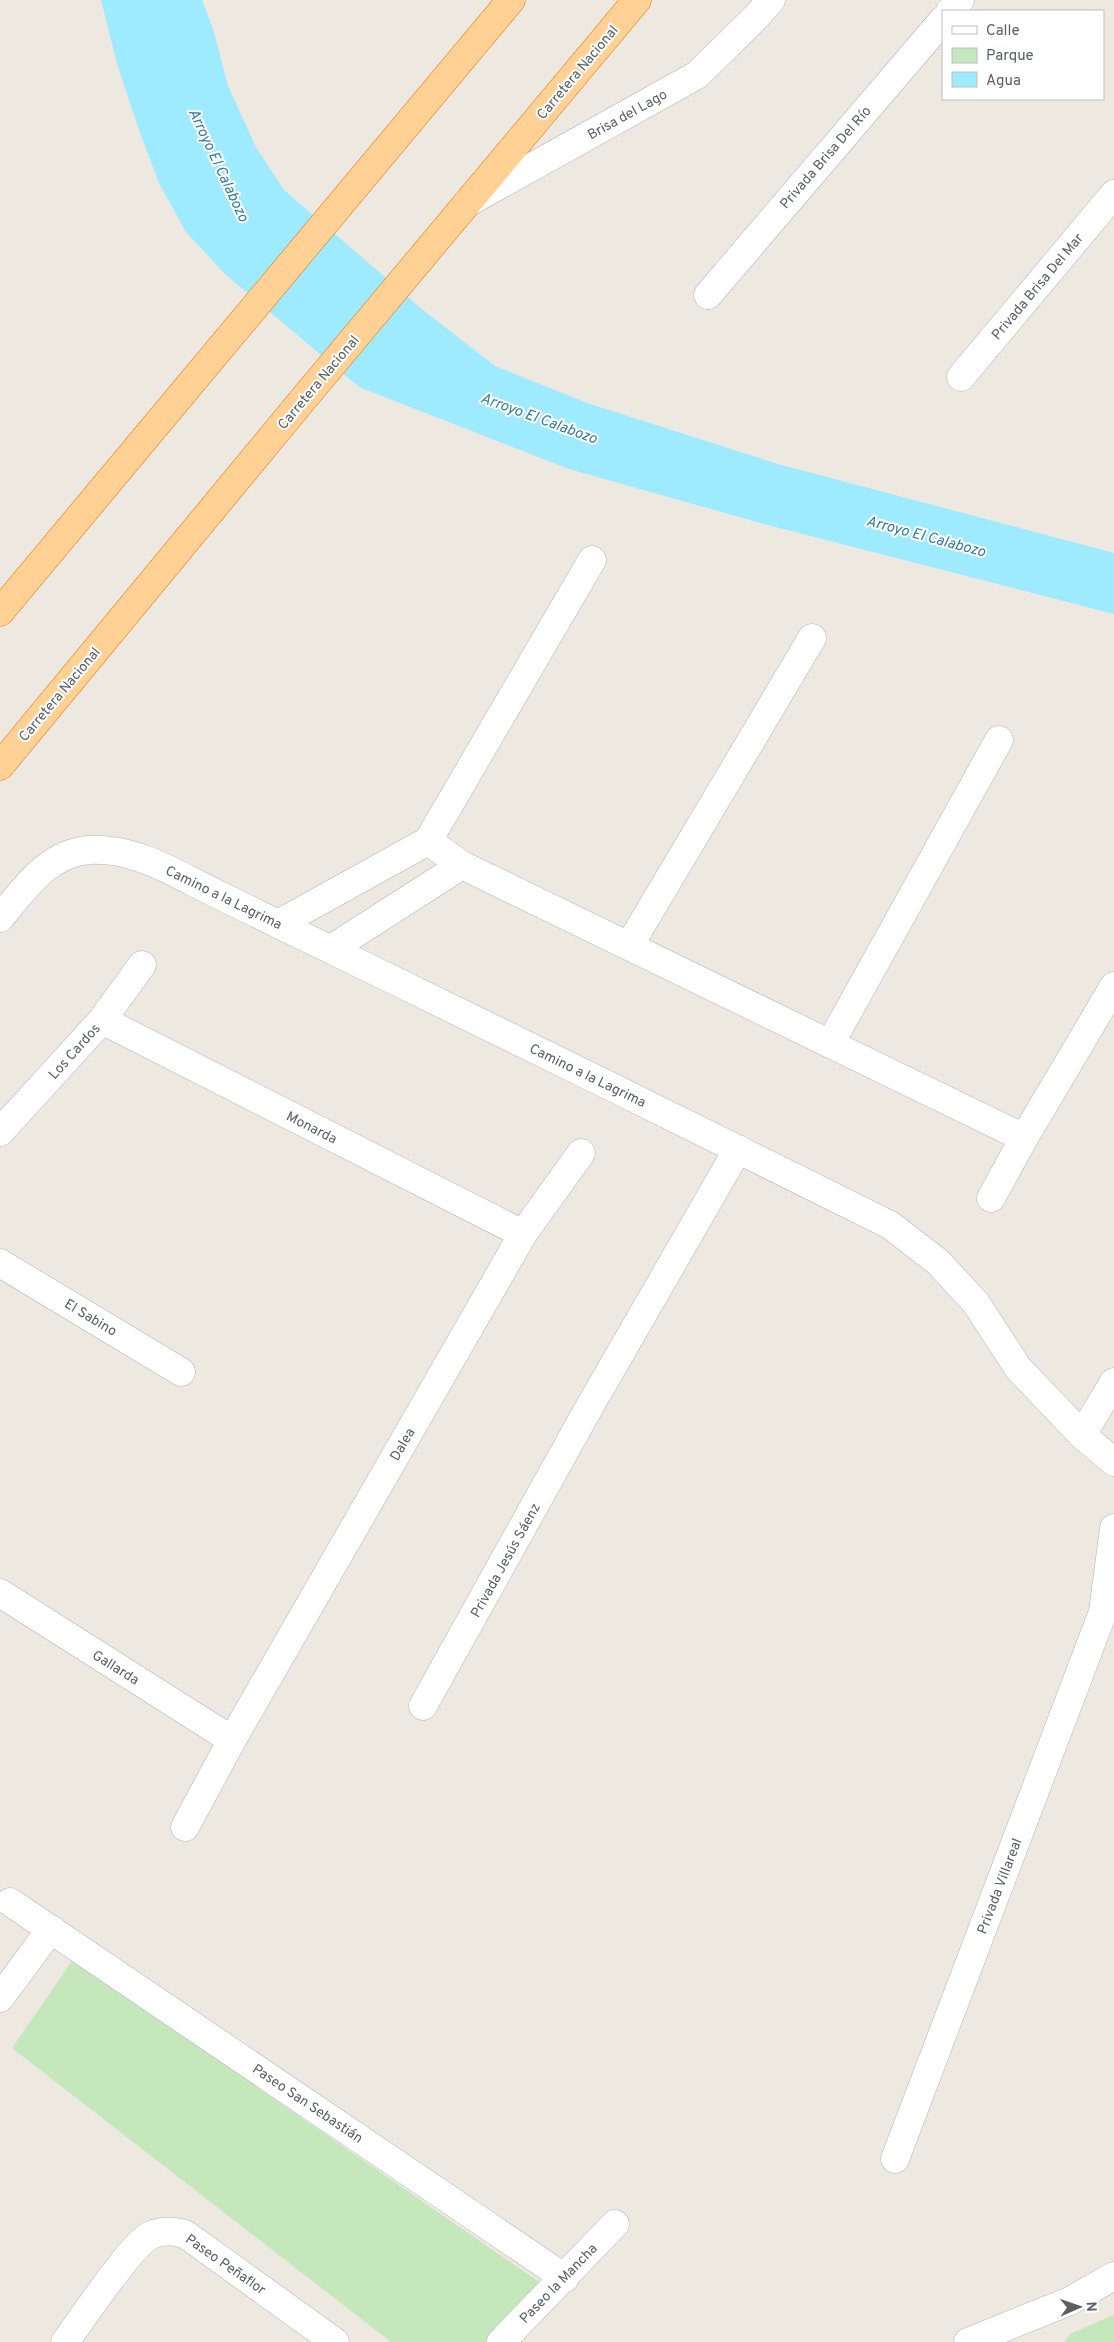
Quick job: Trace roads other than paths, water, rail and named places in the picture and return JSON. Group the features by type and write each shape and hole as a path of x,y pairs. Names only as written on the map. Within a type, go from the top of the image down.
{"highway":[{"path":"0,612 512,0"},
{"name":"Carretera Nacional","path":"0,766 300,403 638,0"}],"street":[{"name":"Brisa del Lago","path":"466,204 697,75 771,0"},
{"path":"951,10 960,0"},
{"name":"Privada Brisa Del Río","path":"708,295 942,21"},
{"name":"Privada Brisa Del Mar","path":"961,377 1114,194"},
{"path":"278,924 386,862 428,841 592,560"},
{"path":"629,946 812,638"},
{"path":"830,1044 999,740"},
{"path":"428,841 462,865 1024,1138"},
{"name":"Camino a la Lagrima","path":"0,918 50,864 68,854 89,850 117,851 146,859 890,1225 938,1262 976,1303 1018,1368 1082,1435 1114,1462"},
{"path":"331,950 462,865"},
{"name":"Los Cardos","path":"0,1132 102,1020 142,965"},
{"path":"991,1198 1024,1138 1114,986"},
{"name":"Monarda","path":"102,1020 522,1234"},
{"name":"Privada Jesús Sáenz","path":"423,1706 586,1413 738,1149"},
{"name":"Dalea","path":"185,1827 232,1740 522,1234 581,1152"},
{"name":"El Sabino","path":"0,1263 181,1372"},
{"path":"1082,1435 1114,1382"},
{"name":"Privada Villareal","path":"894,2159 1109,1608 1114,1528"},
{"name":"Gallarda","path":"0,1593 232,1740"},
{"name":"Paseo San Sebastián","path":"10,1902 565,2278"},
{"path":"0,1998 51,1929"},
{"name":"Paseo la Mancha","path":"501,2342 565,2278 615,2224"},
{"name":"Paseo Peñaflor","path":"65,2342 134,2248 150,2235 168,2230 185,2234 335,2342"},
{"path":"968,2342 1070,2301 1114,2276"}],"water":[{"name":"Arroyo El Calabozo","path":"101,0 202,0 213,29 228,86 256,147 284,190 423,310 495,366 587,403 778,464 1114,553 1114,614 764,524 569,469 359,387 225,274 186,232 159,183 139,130 117,64"}]}
